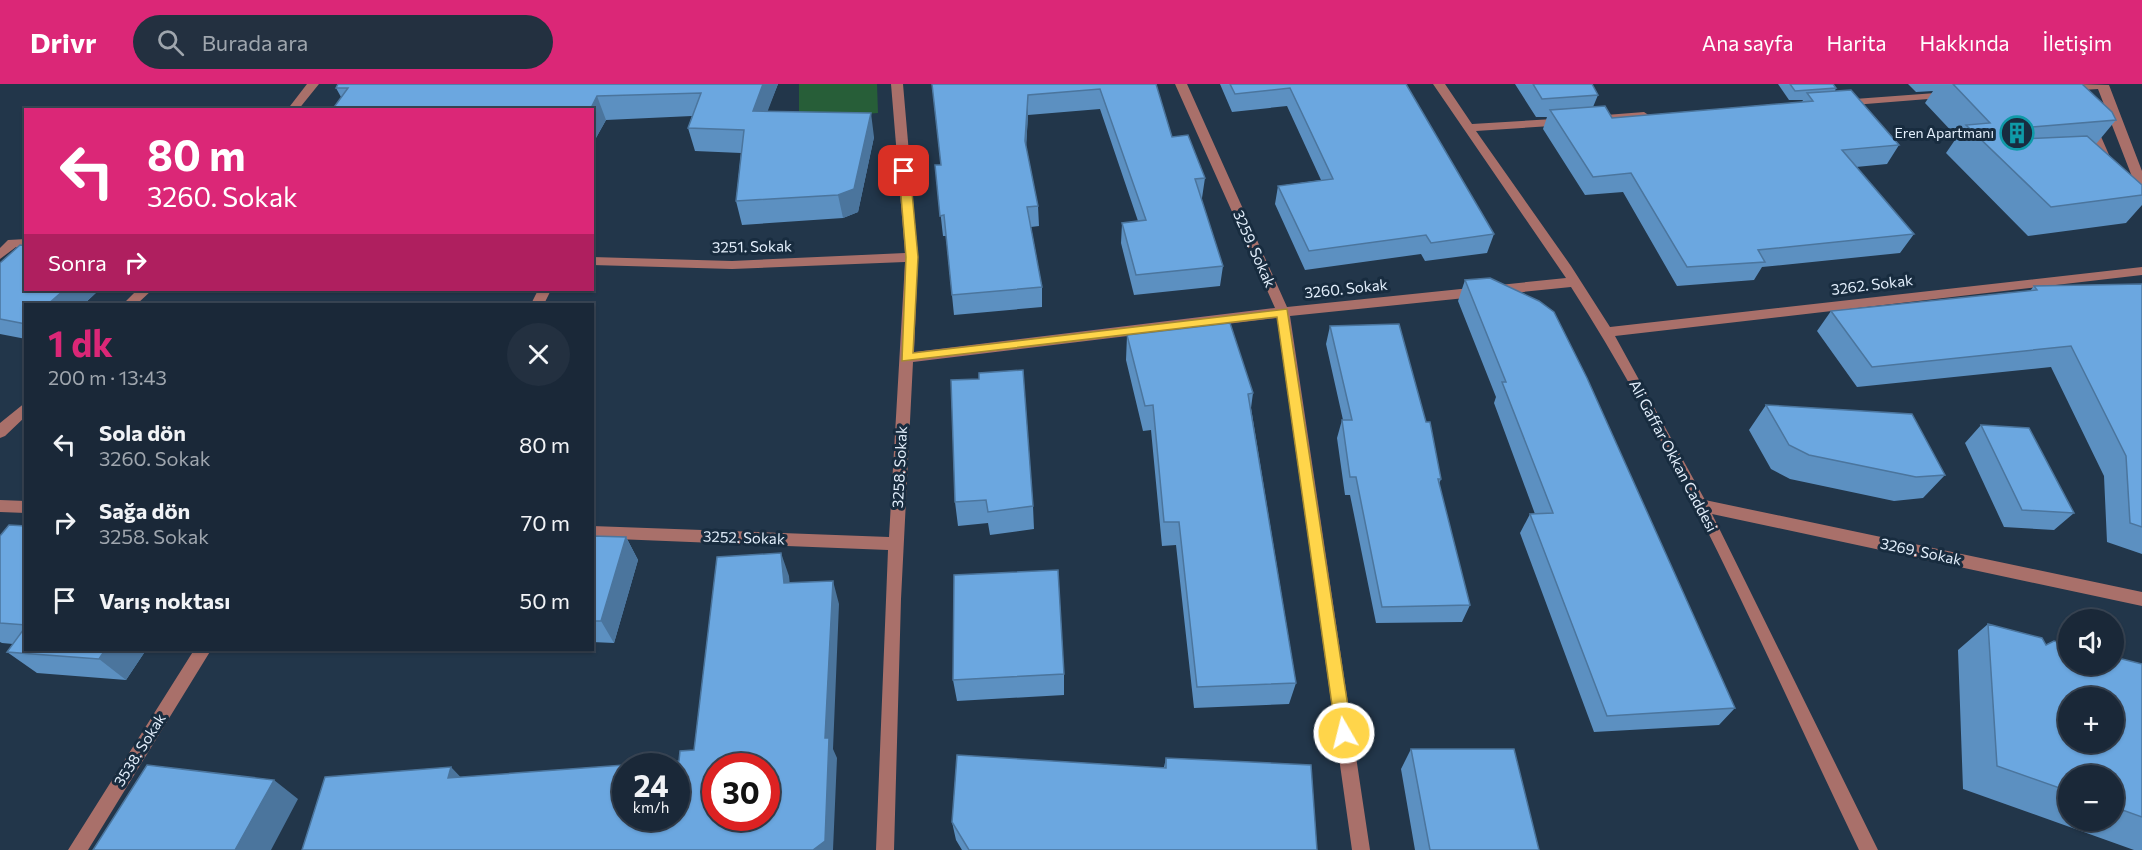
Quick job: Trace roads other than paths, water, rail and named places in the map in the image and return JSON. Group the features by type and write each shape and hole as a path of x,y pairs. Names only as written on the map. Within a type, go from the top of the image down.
{"street":[{"path":"294,108 313,84"},
{"name":"3258. Sokak","path":"885,850 896,544 912,257 897,84"},
{"name":"3259. Sokak","path":"1181,84 1283,312 1361,850"},
{"name":"Ali Gaffar Okkan Caddesi","path":"1439,84 1467,128 1575,282 1606,332 1700,505 1869,850"},
{"path":"2058,88 2103,85 2142,187"},
{"path":"1824,104 1960,94"},
{"path":"2081,158 2104,157 2083,109"},
{"path":"1467,128 1658,115"},
{"path":"0,255 13,243 24,243"},
{"name":"3251. Sokak","path":"594,261 732,265 912,257"},
{"name":"3262. Sokak","path":"1606,332 2142,271"},
{"name":"3260. Sokak","path":"906,358 1283,312 1575,282"},
{"path":"130,303 144,291"},
{"path":"0,432 24,409"},
{"name":"3269. Sokak","path":"1700,505 2142,599"},
{"path":"0,506 24,507"},
{"name":"3252. Sokak","path":"594,532 896,544"},
{"name":"3538. Sokak","path":"77,850 202,651"}],"place":[{"name":"Eren Apartmanı","path":"2017,133"}]}
